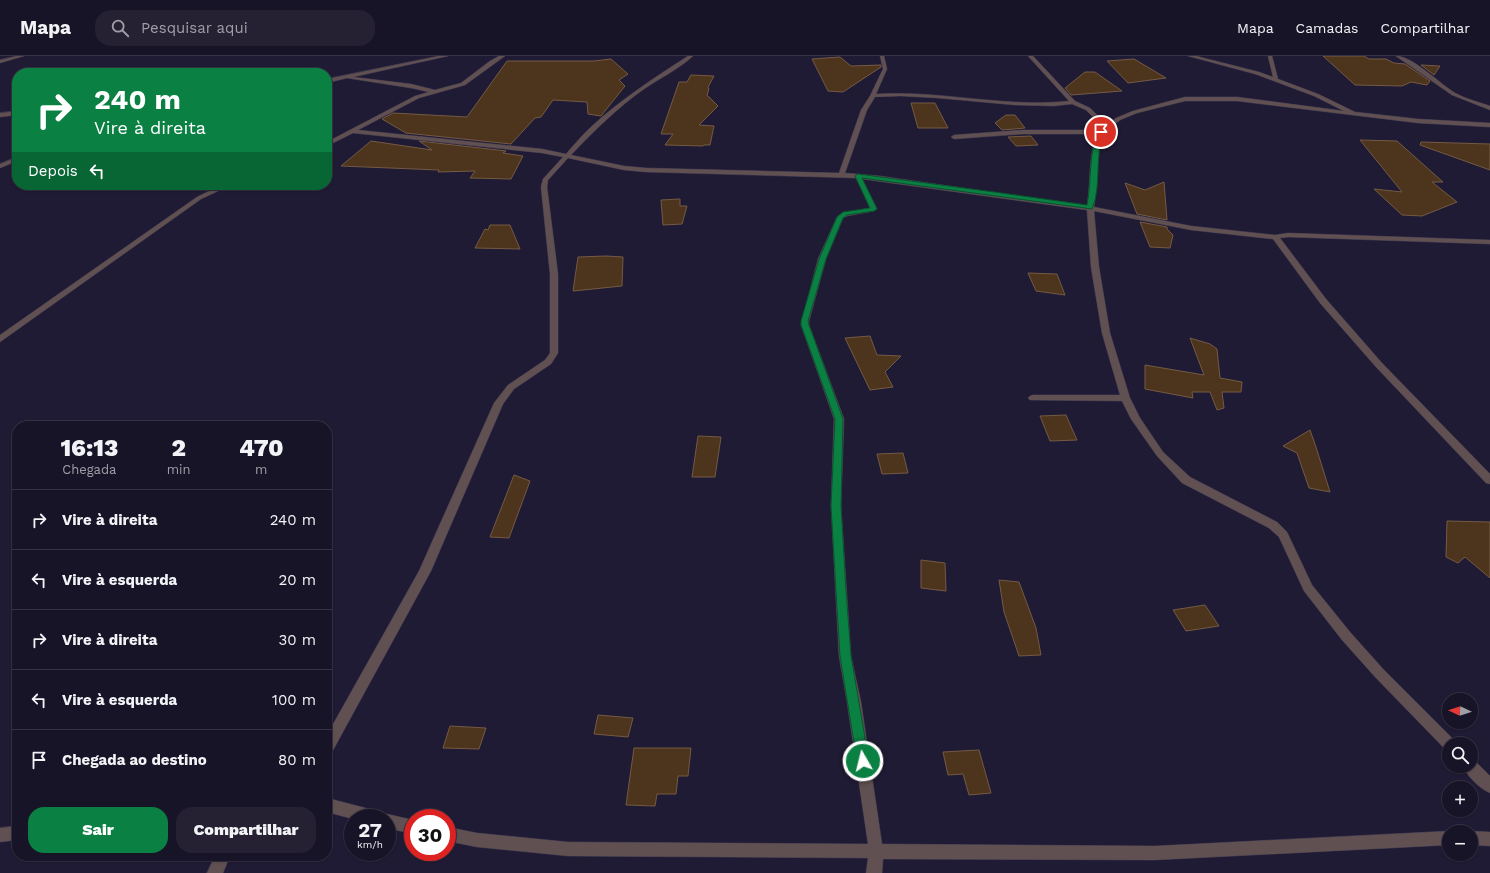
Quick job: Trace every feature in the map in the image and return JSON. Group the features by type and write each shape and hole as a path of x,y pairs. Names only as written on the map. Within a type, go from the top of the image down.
{"street":[{"path":"0,62 22,56"},
{"path":"332,80 446,56"},
{"path":"332,141 417,97 463,84 492,62 503,56"},
{"path":"332,739 404,612 425,571 499,403 511,387 548,362 554,353 554,274 544,187 545,180 592,129 621,104 642,88 691,56"},
{"path":"840,175 864,110 873,96 885,69 882,56"},
{"path":"1030,56 1073,102 1088,110 1104,130"},
{"path":"1190,56 1247,70 1276,80 1316,95 1354,114"},
{"path":"1270,56 1276,80"},
{"path":"1398,56 1424,72 1454,94 1490,108"},
{"path":"342,77 411,86 436,92"},
{"path":"873,96 919,95 1015,105 1046,105 1073,102"},
{"path":"1442,737 1380,674 1346,636 1308,588 1283,535 1273,525 1186,480 1160,454 1136,419 1125,398 1106,333 1095,267 1090,208 1093,191 1096,144 1104,130 1118,119 1135,112 1185,99 1252,100 1418,121 1490,125"},
{"path":"0,115 12,114"},
{"path":"954,137 1023,132 1104,130"},
{"path":"352,131 524,148 624,168 646,170 858,176 1001,194 1090,208 1191,228 1275,237 1288,235 1490,242"},
{"path":"0,166 12,161"},
{"path":"858,176 874,209 845,214 840,217 822,259 805,321 839,419 836,506 846,656 876,851 874,873"},
{"path":"0,339 199,198 215,190"},
{"path":"1275,237 1323,301 1379,365 1490,480"},
{"path":"1033,398 1125,398"},
{"path":"1477,773 1490,786"},
{"path":"332,806 344,809"},
{"path":"0,836 12,834"},
{"path":"456,836 477,840 568,849 1155,853 1442,838"},
{"path":"1478,838 1490,839"},
{"path":"215,873 221,861"}],"building":[{"path":"1323,56 1364,56 1369,59 1386,59 1394,63 1405,64 1430,81 1427,85 1411,82 1402,86 1355,85"},
{"path":"840,57 851,66 881,65 881,67 843,92 828,91 812,59"},
{"path":"611,59 628,74 619,80 625,86 601,116 588,114 587,102 553,100 541,117 535,118 511,144 406,133 382,119 393,113 467,117 507,61 594,61"},
{"path":"1134,59 1166,78 1128,83 1107,61"},
{"path":"1421,65 1439,66 1440,66 1434,75"},
{"path":"1085,72 1095,72 1122,91 1071,95 1065,88"},
{"path":"691,75 714,76 708,87 709,89 707,95 718,106 699,125 714,126 710,145 665,145 673,134 661,134 679,82 687,82"},
{"path":"911,103 935,103 948,128 918,128"},
{"path":"1006,115 1015,115 1025,128 1002,130 995,123"},
{"path":"1031,136 1038,145 1016,146 1008,137"},
{"path":"1360,140 1397,141 1443,182 1432,182 1457,202 1422,216 1402,215 1374,189 1402,192"},
{"path":"371,141 432,150 419,141 506,151 503,153 523,156 511,179 470,178 475,171 438,172 439,170 341,166"},
{"path":"1421,142 1490,144 1490,170 1420,145"},
{"path":"1164,182 1167,220 1137,214 1125,183 1145,190"},
{"path":"680,199 680,206 687,206 682,224 663,225 661,200"},
{"path":"1140,222 1167,227 1173,235 1170,248 1150,247"},
{"path":"490,225 510,225 520,249 475,248 485,229 488,230"},
{"path":"578,257 623,257 622,286 573,291"},
{"path":"1028,273 1057,274 1065,295 1036,291"},
{"path":"870,336 877,355 901,356 885,372 893,387 870,390 845,338"},
{"path":"1190,338 1210,344 1217,349 1220,378 1242,382 1241,392 1222,392 1224,408 1217,410 1210,392 1192,392 1193,398 1145,389 1145,365 1204,375"},
{"path":"1066,415 1077,440 1050,441 1040,416"},
{"path":"1310,430 1330,492 1309,488 1297,453 1283,446"},
{"path":"698,436 721,437 715,477 692,477"},
{"path":"903,453 908,473 882,474 877,454"},
{"path":"514,475 530,481 509,538 490,537"},
{"path":"1447,521 1490,522 1490,578 1465,557 1458,563 1446,557"},
{"path":"921,560 945,563 946,591 921,588"},
{"path":"999,580 1019,582 1036,628 1041,655 1019,656 1004,612"},
{"path":"1205,605 1219,626 1186,631 1173,610"},
{"path":"598,715 633,718 628,737 594,734"},
{"path":"450,726 486,728 479,749 443,748"},
{"path":"634,748 691,748 688,776 678,776 676,794 657,794 655,806 626,805"},
{"path":"979,750 991,793 969,795 963,774 948,775 943,752"}],"route":[{"path":"863,761 846,656 841,591 836,506 839,419 805,325 822,259 842,215 874,209 858,176 1090,208 1093,191 1096,144 1101,132"}]}
